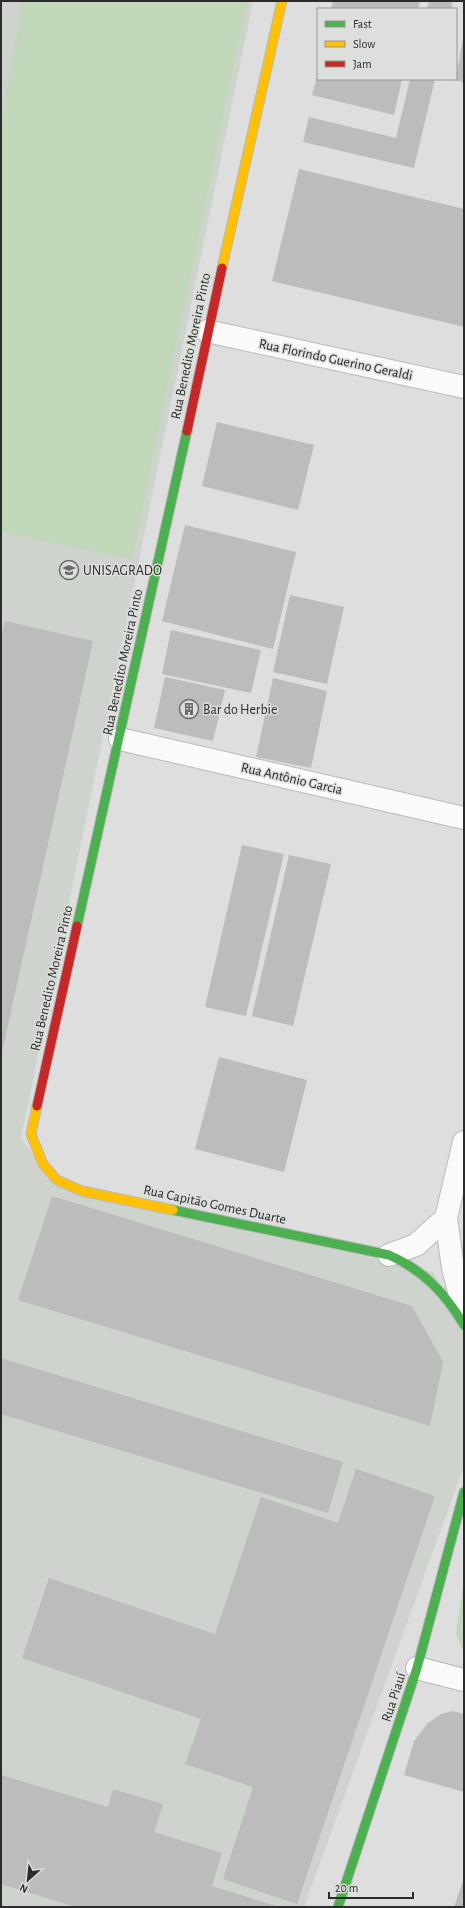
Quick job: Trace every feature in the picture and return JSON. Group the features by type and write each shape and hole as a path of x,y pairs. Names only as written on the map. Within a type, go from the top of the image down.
{"street":[{"name":"Rua Benedito Moreira Pinto","path":"43,1164 31,1134 120,739 207,331 282,1"},
{"name":"Rua Florindo Guerino Geraldi","path":"207,331 464,387"},
{"name":"Rua Antônio Garcia","path":"120,739 464,818"},
{"path":"464,1142 446,1218 453,1268 464,1311"},
{"name":"Rua Capitão Gomes Duarte","path":"43,1164 57,1180 82,1191 389,1255 401,1259 427,1276 451,1302 464,1325"},
{"path":"446,1218 464,1250"},
{"path":"389,1255 416,1245 446,1218"},
{"name":"Rua Piauí","path":"338,1907 417,1668 464,1492"},
{"path":"417,1668 464,1680"}],"shaded area":[{"name":"UNISAGRADO","path":"1,1 253,1 21,1138 58,1186 433,1272 464,1326 464,1466 304,1907 1,1907"}],"green space":[{"path":"23,1 247,1 132,559 1,532 1,121"},
{"path":"464,1580 464,1653 456,1633"}],"building":[{"path":"333,1 420,1 418,8 331,8"},
{"path":"429,1 453,1 451,8 427,8"},
{"path":"464,38 464,82 453,80 457,80"},
{"path":"317,77 317,80 402,80 394,115 312,95"},
{"path":"410,80 435,80 414,168 303,142 309,117 396,138"},
{"path":"299,169 464,209 464,327 272,281"},
{"path":"217,422 314,445 298,510 202,486"},
{"path":"185,525 296,552 273,649 162,621"},
{"path":"290,595 344,607 327,684 273,672"},
{"path":"5,621 93,641 2,1052 1,638"},
{"path":"171,630 261,650 251,693 162,674"},
{"name":"Bar do Herbie","path":"165,677 225,690 213,741 154,728"},
{"path":"273,678 327,691 311,768 256,757"},
{"path":"242,845 284,854 246,1016 205,1007"},
{"path":"289,855 331,864 293,1026 252,1016"},
{"path":"219,1057 307,1080 284,1172 195,1149"},
{"path":"52,1196 412,1306 443,1362 430,1426 18,1300"},
{"path":"1,1358 343,1462 328,1513 1,1414"},
{"path":"356,1469 435,1496 297,1904 223,1879 253,1787 185,1764 201,1719 22,1658 49,1578 215,1634 261,1497 338,1523"},
{"path":"453,1711 464,1714 464,1792 404,1775 414,1741 428,1723 441,1714"},
{"path":"1,1775 108,1807 113,1789 163,1804 154,1832 222,1853 212,1886 279,1907 76,1907 1,1884"},
{"path":"464,1878 464,1907 454,1907"}],"traffic: fast":[{"path":"77,926 187,431"},
{"path":"173,1210 389,1255 423,1275 441,1293 457,1313 464,1325"},
{"path":"338,1907 417,1668 464,1492"}],"traffic: slow":[{"path":"222,268 282,1"},
{"path":"37,1106 31,1134 43,1164 57,1180 82,1191 173,1210"}],"traffic: jam":[{"path":"187,431 222,268"},
{"path":"37,1106 77,926"}],"place":[{"name":"UNISAGRADO","path":"69,570"},
{"name":"Bar do Herbie","path":"189,709"}]}
